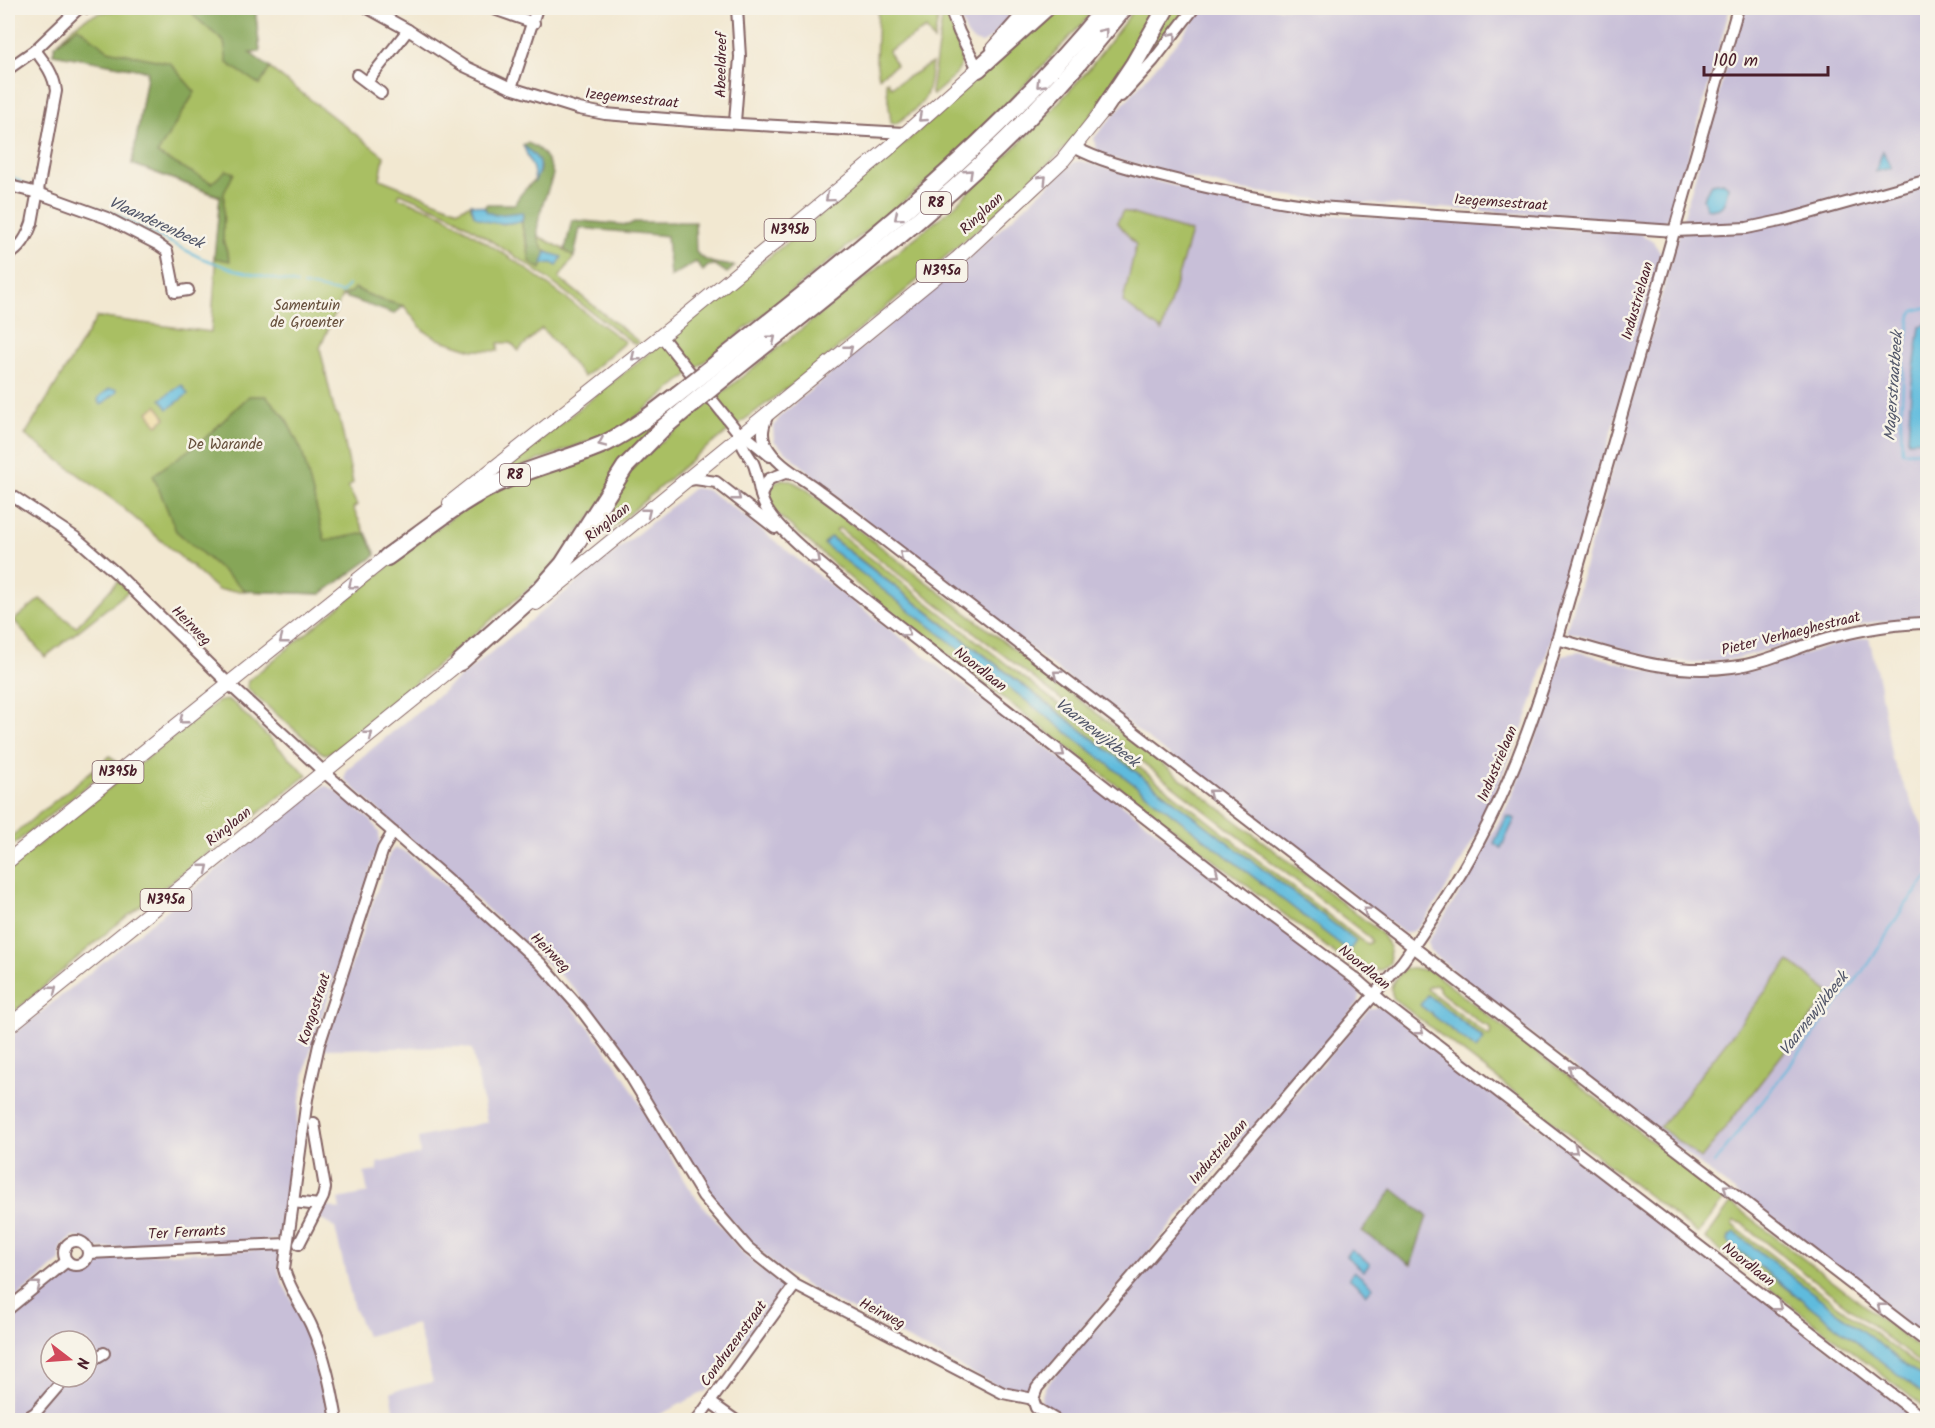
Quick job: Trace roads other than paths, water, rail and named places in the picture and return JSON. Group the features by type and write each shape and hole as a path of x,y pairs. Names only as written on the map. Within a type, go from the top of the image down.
{"highway":[{"path":"978,69 1047,8"},
{"name":"R8","path":"721,370 952,169 1048,76 1105,8"},
{"name":"R8","path":"387,557 460,504 488,488 516,475 606,442 653,414 683,400 882,250 963,179 1058,86 1124,8"},
{"path":"1104,109 1134,64 1166,8"},
{"name":"R8","path":"460,662 539,591 563,564 625,468 663,428 683,400"}],"main road":[{"name":"N395b","path":"8,861 387,557 452,501 518,452 661,336 888,149 978,69"},
{"name":"Ringlaan","path":"8,1027 460,662 522,615 957,259 1074,147 1104,109"}],"street":[{"path":"8,69 35,50 80,8"},
{"path":"88,8 99,8"},
{"path":"492,8 534,23"},
{"path":"511,88 537,8"},
{"name":"Abeeldreef","path":"735,122 740,57 737,8"},
{"path":"950,8 959,32 978,69"},
{"name":"N395b","path":"978,69 998,41 1027,8"},
{"name":"Ringlaan","path":"1104,109 1118,99 1152,61 1194,8"},
{"name":"Industrielaan","path":"1033,1399 1037,1388 1374,995 1413,946 1445,899 1479,842 1535,713 1738,8"},
{"name":"Izegemsestraat","path":"374,9 462,65 511,88 552,102 605,114 905,133"},
{"path":"367,82 408,30"},
{"path":"8,255 27,237 38,193 56,91 55,81 35,50"},
{"path":"357,75 381,93"},
{"path":"872,130 884,140 888,149"},
{"name":"Izegemsestraat","path":"1074,147 1097,158 1214,190 1319,207 1675,231 1747,228 1785,220 1928,180"},
{"path":"8,182 14,187 38,193 107,218 162,247 167,251 169,260 170,293 188,290"},
{"name":"Noordlaan","path":"661,336 741,436 741,442 754,467 761,496 768,512 788,534 852,590 1925,1420"},
{"name":"Noordlaan","path":"768,414 764,423 763,436 766,446 795,474 878,535 1928,1343"},
{"name":"Noordlaan","path":"741,436 747,437 764,452 777,459"},
{"path":"761,496 769,479 785,473 795,474"},
{"name":"Noordlaan","path":"684,481 695,479 716,482 777,529 788,534"},
{"name":"Heirweg","path":"8,493 76,537 324,772 500,925 553,976 628,1072 703,1196 748,1248 795,1285 1003,1393 1033,1399"},
{"name":"Pieter Verhaeghestraat","path":"1557,639 1664,668 1714,669 1734,667 1781,655 1827,638 1871,629 1928,623"},
{"name":"Kongostraat","path":"337,1420 321,1349 286,1280 284,1269 307,1099 319,1045 383,849 393,832"},
{"path":"299,1244 325,1188 314,1123"},
{"path":"293,1202 319,1204"},
{"path":"74,1241 82,1243 89,1253 81,1265 72,1265 67,1261 64,1251 74,1241"},
{"name":"Ter Ferrants","path":"89,1253 287,1244"},
{"path":"8,1309 67,1261"},
{"name":"Condruzenstraat","path":"698,1420 795,1285"},
{"path":"99,1356 104,1353"},
{"path":"24,1420 35,1413 56,1389"},
{"path":"1033,1399 1036,1408 1056,1420"},
{"path":"710,1402 735,1420"}],"water":[{"path":"523,145 538,160 539,169 535,181 533,169"},
{"path":"1883,151 1891,168 1875,172"},
{"path":"1723,182 1728,186 1723,204 1717,209 1706,208 1703,198 1711,184"},
{"path":"471,204 484,207 487,212 495,215 523,212 522,221 491,223 479,219 474,215"},
{"path":"546,252 562,257 557,266 552,263 542,264"},
{"path":"1927,323 1927,440 1908,441 1911,389 1920,327"},
{"path":"182,385 188,394 168,409 161,399"},
{"path":"109,389 117,389 117,392 101,405 98,401 99,397"},
{"path":"830,537 1356,941 1349,951 824,544"},
{"path":"1507,816 1515,819 1501,848 1494,843"},
{"path":"1428,995 1484,1039 1476,1049 1420,1005"},
{"path":"1735,1233 1927,1381 1927,1397 1728,1242 1729,1237"},
{"path":"1351,1249 1370,1264 1364,1271 1346,1256"},
{"path":"1354,1271 1373,1287 1367,1294 1349,1278"}],"waterway":[{"name":"Vlaanderenbeek","path":"8,174 26,185"},
{"name":"Vlaanderenbeek","path":"85,204 117,215 201,258 235,270 297,284"},
{"path":"303,285 342,293 348,285"},
{"name":"Magerstraatbeek","path":"1928,307 1914,311 1911,315 1904,358 1901,423 1902,452 1928,451"},
{"name":"Vaarnewijkbeek","path":"1714,1163 1870,962 1903,908 1928,877"}],"park label":[{"name":"Samentuin de Groenter","path":"307,314"},
{"name":"De Warande","path":"225,445"}]}
